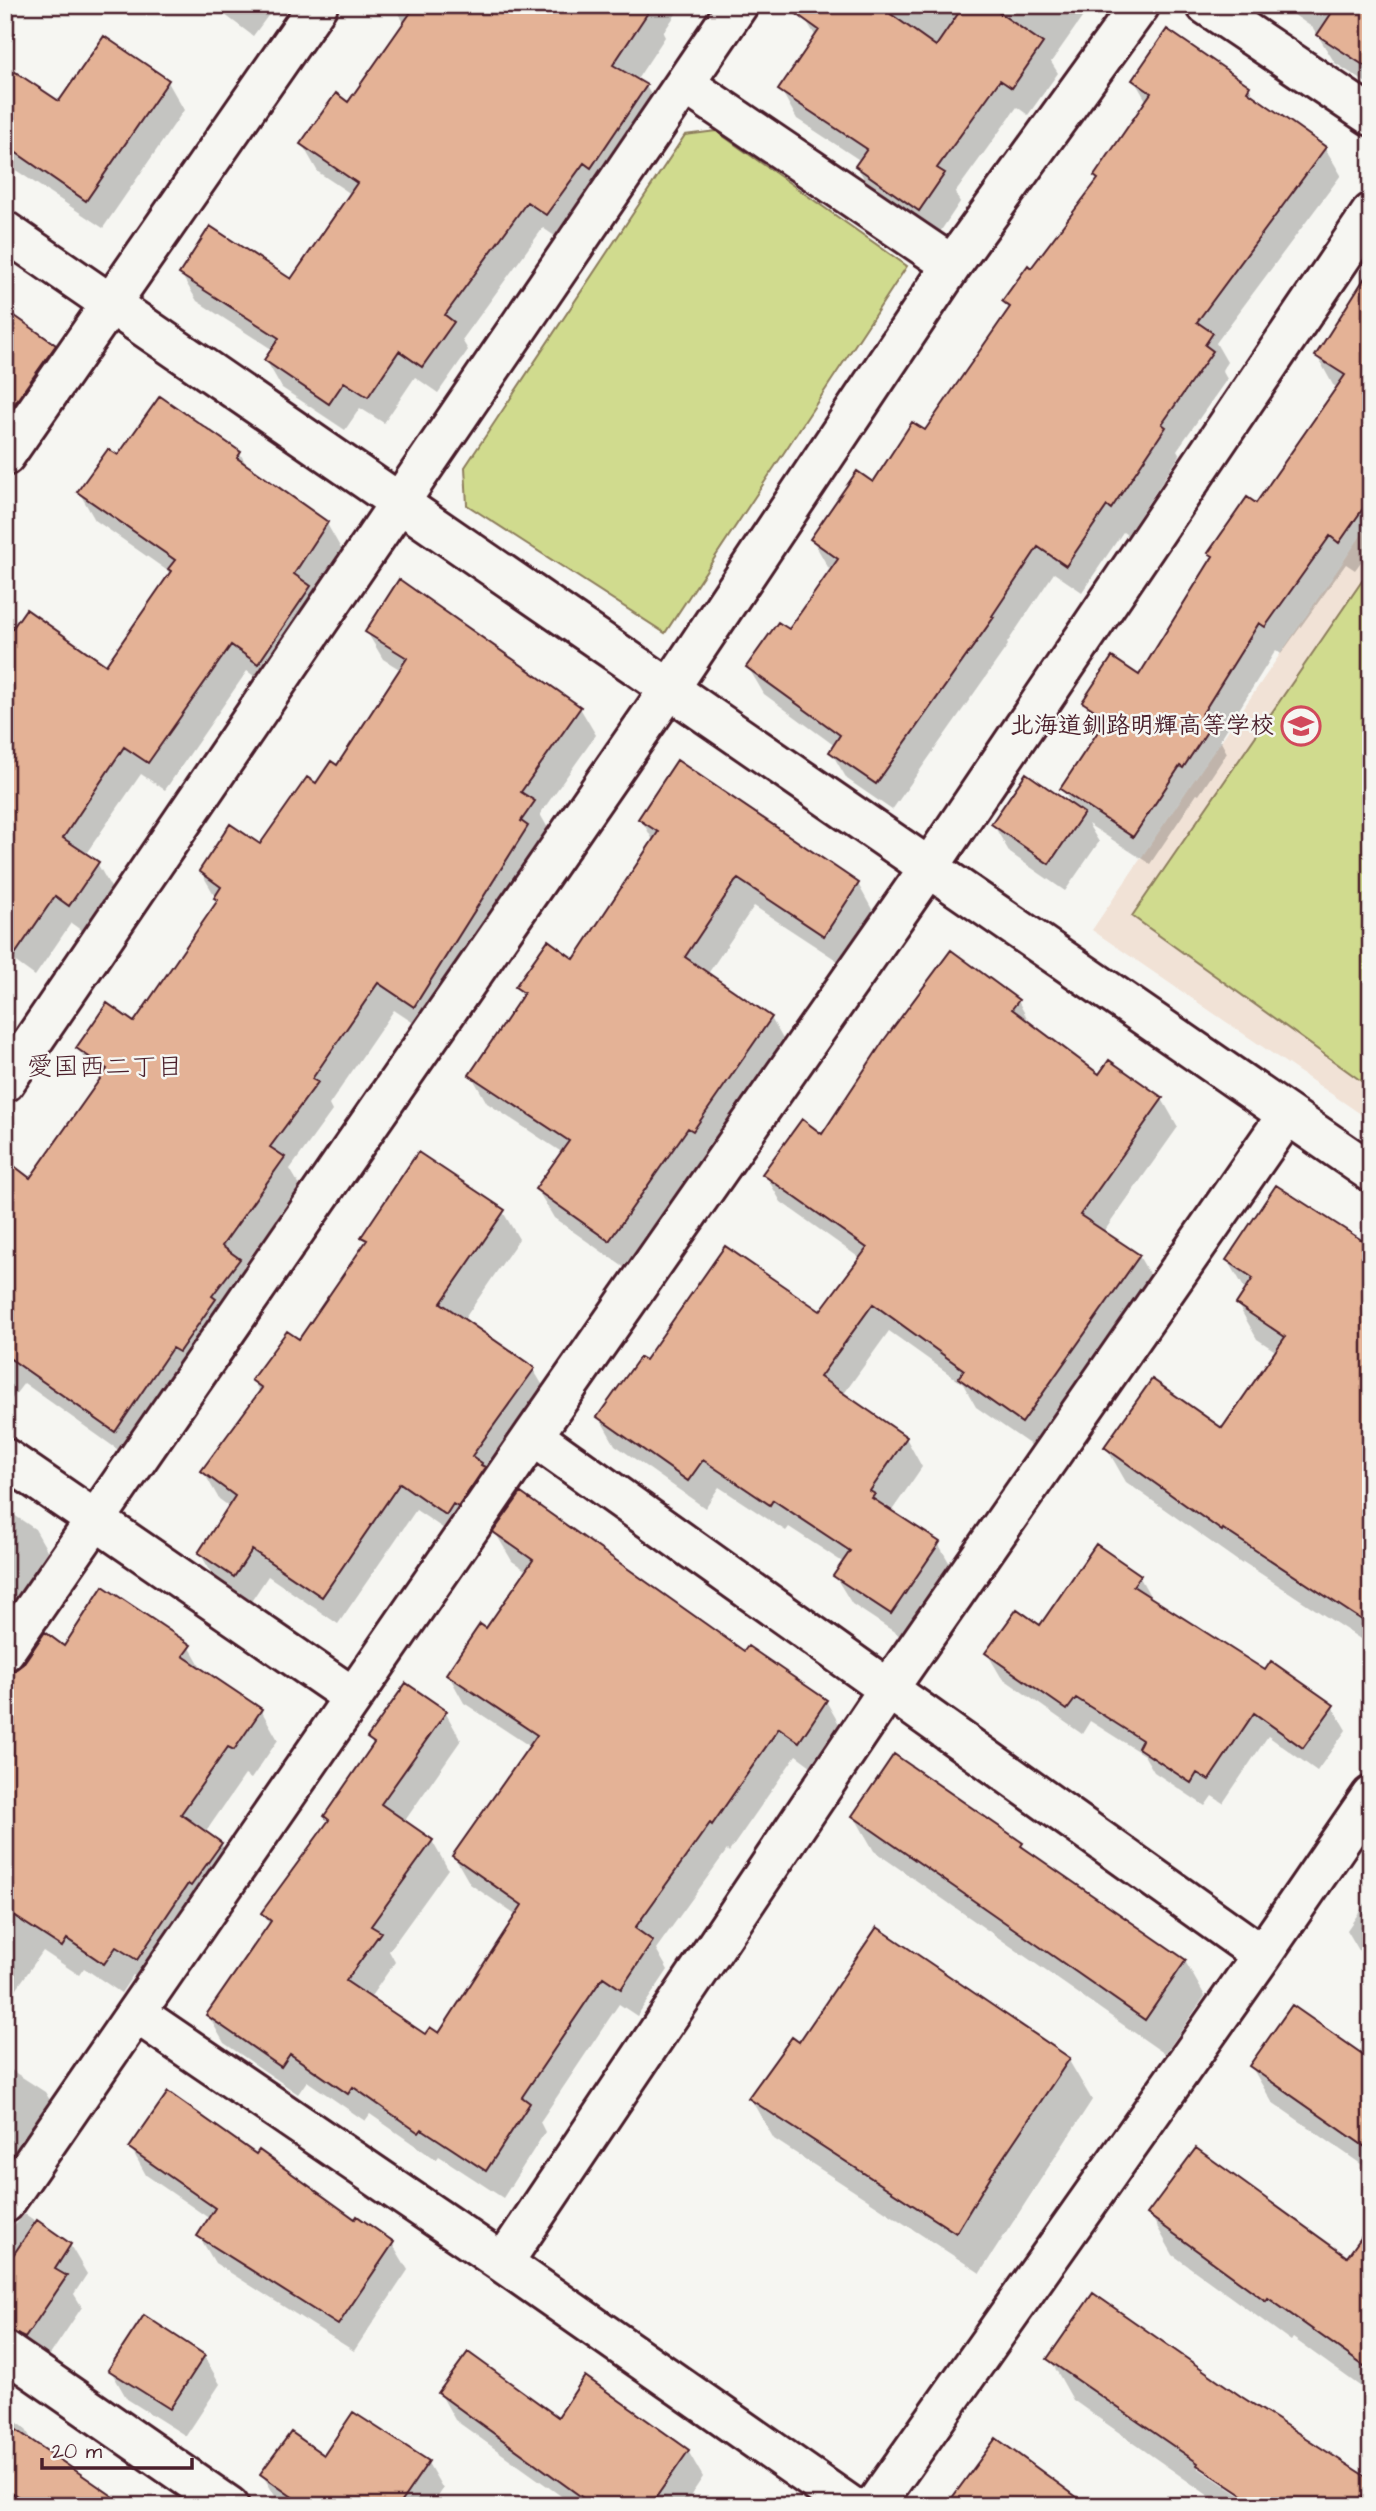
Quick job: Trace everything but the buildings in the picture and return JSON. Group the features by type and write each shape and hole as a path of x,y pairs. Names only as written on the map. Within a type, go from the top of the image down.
{"street":[{"path":"5,456 318,5"},
{"path":"5,1082 738,5"},
{"path":"5,1651 670,688 953,265 1140,5"},
{"path":"1206,5 1371,116"},
{"path":"685,84 953,265"},
{"path":"5,2203 533,1436 928,869 1371,213"},
{"path":"5,232 1371,1172"},
{"path":"503,2263 889,1688 1287,1115"},
{"path":"533,1436 1262,1955"},
{"path":"5,1458 354,1697"},
{"path":"874,2506 1371,1796"},
{"path":"136,2013 503,2263 851,2506"},
{"path":"5,2351 229,2506"}],"shaded area":[{"name":"北海道釧路明輝高等学校","path":"1371,521 1371,1121 1092,930"}],"green space":[{"path":"716,131 907,266 665,633 467,505 465,467 685,135"},
{"name":"北海道釧路明輝高等学校","path":"1371,568 1371,1088 1132,916"}],"place":[{"name":"北海道釧路明輝高等学校","path":"1301,726"}],"district":[{"name":"愛国西二丁目","path":"105,1067"}]}
